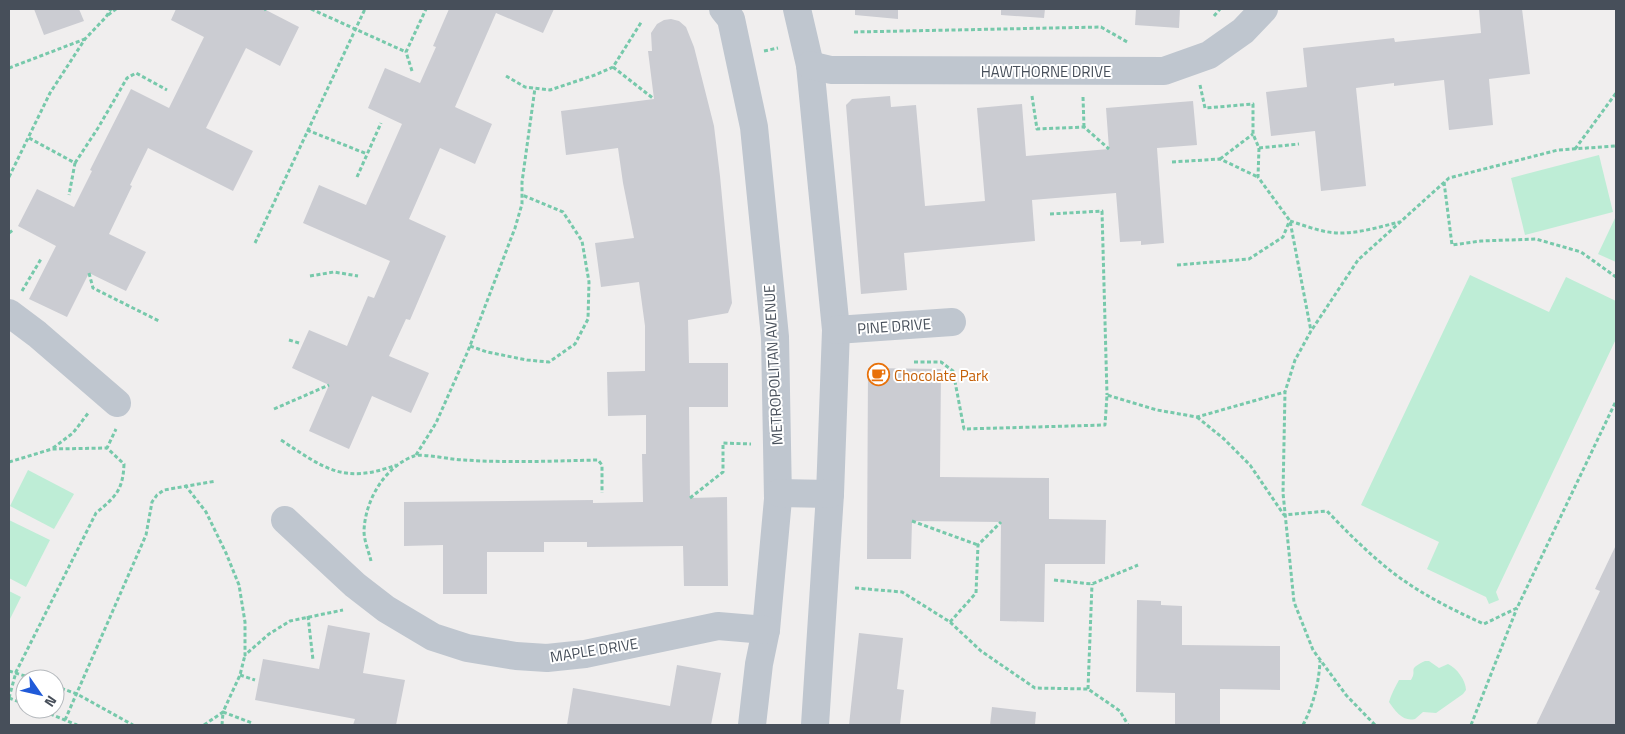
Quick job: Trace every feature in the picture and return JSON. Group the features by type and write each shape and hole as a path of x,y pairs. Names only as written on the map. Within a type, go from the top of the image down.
{"street":[{"name":"METROPOLITAN AVENUE","path":"723,9 731,19 757,145 775,337 778,493 766,630 759,664 752,725"},
{"path":"796,9 810,65 836,330 830,494 816,725"},
{"name":"HAWTHORNE DRIVE","path":"810,65 831,70 1164,71 1209,55 1243,32 1264,9"},
{"path":"9,313 37,334 112,404"},
{"name":"PINE DRIVE","path":"836,330 952,322"},
{"path":"778,493 830,494"},
{"name":"MAPLE DRIVE","path":"285,520 355,585 386,609 433,637 467,648 516,656 547,658 585,654 718,626 766,630"}],"path":[{"path":"106,17 111,9"},
{"path":"9,177 50,93 85,38 116,9"},
{"path":"311,9 406,52"},
{"path":"255,243 365,9"},
{"path":"412,71 406,52 426,9"},
{"path":"1209,22 1220,9"},
{"path":"506,76 526,87 550,90 613,67 642,21"},
{"path":"854,32 1100,27 1130,44"},
{"path":"9,68 85,38"},
{"path":"613,67 654,99"},
{"path":"70,195 75,163 127,78 136,73 167,90"},
{"path":"1200,82 1205,108 1253,104 1253,134 1259,148 1258,177"},
{"path":"281,440 316,463 337,472 356,474 377,472 416,455 436,423 470,346 515,228 522,204 522,182 535,88"},
{"path":"1082,91 1084,126 1109,149"},
{"path":"1031,92 1037,129 1084,126"},
{"path":"1575,149 1616,93"},
{"path":"357,177 381,123"},
{"path":"307,130 367,154"},
{"path":"1220,159 1253,134"},
{"path":"29,138 75,163"},
{"path":"1259,148 1299,144"},
{"path":"1375,725 1346,695 1320,661 1313,650 1294,602 1283,493 1285,392 1295,360 1358,260 1449,178 1548,152 1616,146"},
{"path":"1172,162 1220,159 1258,177 1290,221 1312,331"},
{"path":"1444,182 1452,245 1481,240 1536,239 1581,252 1616,276"},
{"path":"470,346 486,352 549,362 575,344 588,319 589,282 582,241 562,212 522,195"},
{"path":"914,362 940,362 953,371 964,428 1105,425 1107,395 1102,211 1050,214"},
{"path":"1290,221 1319,230 1339,233 1364,231 1400,222"},
{"path":"1178,265 1249,259 1283,237 1290,221"},
{"path":"9,233 13,230"},
{"path":"9,313 40,259"},
{"path":"310,276 334,272 358,276"},
{"path":"89,273 94,288 159,321"},
{"path":"289,340 299,343"},
{"path":"274,409 329,385"},
{"path":"1107,395 1157,410 1197,417 1285,392"},
{"path":"1467,725 1471,724 1517,608 1616,401"},
{"path":"52,449 73,433 94,405 112,404 107,448"},
{"path":"1197,417 1224,439 1250,466 1284,515"},
{"path":"690,498 723,472 723,443 777,444"},
{"path":"9,462 52,449 107,448 124,464 123,478 116,496 96,513 18,669"},
{"path":"416,455 464,460 598,460 602,465 602,493"},
{"path":"372,567 364,533 368,504 382,480 399,464"},
{"path":"77,725 65,720 146,536 152,502 164,490 216,480"},
{"path":"185,485 206,512 239,585 244,622 245,655 240,675 223,712 222,725"},
{"path":"1284,515 1328,511 1351,536 1396,575 1447,607 1484,624 1517,608"},
{"path":"912,521 978,545"},
{"path":"950,622 976,593 978,545 1001,522"},
{"path":"1054,580 1092,584 1138,565"},
{"path":"1088,689 1092,584"},
{"path":"855,588 902,592 950,622 981,651 1035,688 1088,689 1120,711 1128,725"},
{"path":"245,655 269,634 290,621 345,610"},
{"path":"308,616 313,660"},
{"path":"1303,725 1316,691 1320,674 1320,661"},
{"path":"240,675 254,680"},
{"path":"9,698 15,676"},
{"path":"65,690 77,694 134,725"},
{"path":"223,712 252,723"},
{"path":"204,725 223,712"}],"green space":[{"path":"1599,155 1613,212 1525,235 1511,178"},
{"path":"1616,216 1616,262 1598,254"},
{"path":"1470,275 1549,312 1566,277 1616,301 1616,339 1496,592 1499,600 1489,604 1486,597 1427,569 1439,542 1361,505"},
{"path":"28,470 74,494 54,529 10,506"},
{"path":"9,520 50,540 26,587 9,578"},
{"path":"9,591 21,597 9,621"},
{"path":"1425,661 1429,661 1439,668 1448,664 1451,666 1463,679 1466,690 1436,713 1423,712 1415,719 1407,719 1397,712 1389,702 1399,680 1411,680 1414,668"}],"building":[{"path":"34,9 79,9 84,21 44,35"},
{"path":"176,9 264,9 299,27 280,66 246,48 206,128 253,151 233,191 148,148 109,234 146,252 126,291 89,273 67,317 29,299 56,246 18,226 37,189 74,207 92,171 90,170 131,89 169,108 204,37 171,20"},
{"path":"449,9 554,9 543,33 496,13 455,107 492,124 475,164 440,148 409,219 446,236 410,320 406,319 389,356 429,373 411,413 372,396 349,449 309,431 329,385 292,368 309,330 347,346 368,296 374,298 390,261 303,223 319,185 366,205 402,124 368,108 385,68 420,83 436,47 433,46"},
{"path":"855,9 898,9 898,19 855,15"},
{"path":"1001,9 1045,9 1044,18 1001,15"},
{"path":"1136,9 1180,9 1179,28 1135,25"},
{"path":"1479,9 1522,9 1530,74 1489,79 1493,125 1449,130 1444,80 1394,86 1394,83 1356,88 1366,186 1321,191 1315,131 1271,136 1266,92 1307,87 1303,48 1394,38 1395,42 1481,33"},
{"path":"671,19 679,21 686,27 694,47 714,126 720,176 732,303 728,313 688,320 689,363 728,363 728,407 689,407 690,498 727,497 728,586 684,586 683,546 587,547 587,542 544,542 544,552 487,552 487,594 443,594 443,545 404,546 404,502 593,500 593,503 643,502 642,454 646,454 646,415 608,416 607,372 645,371 645,326 639,282 601,287 595,243 634,238 618,148 566,155 561,111 654,99 648,51 652,51 651,33 657,24"},
{"path":"890,96 891,107 916,105 925,206 985,201 977,108 1022,104 1026,156 1109,149 1106,108 1193,101 1197,145 1157,148 1164,243 1141,245 1141,241 1120,242 1116,193 1032,200 1035,241 904,253 907,290 861,294 846,105 852,99"},
{"path":"868,368 941,369 940,477 1049,478 1049,519 1106,520 1105,564 1045,564 1044,622 1000,621 1001,522 912,521 911,559 867,559"},
{"path":"1616,545 1616,725 1536,725 1600,591 1595,589"},
{"path":"1137,600 1161,601 1161,605 1182,606 1182,645 1280,646 1280,690 1220,689 1220,725 1175,725 1175,693 1136,692"},
{"path":"328,625 370,633 363,673 405,680 396,725 353,725 355,719 255,700 263,659 319,669"},
{"path":"859,633 903,638 897,689 904,690 900,725 849,725"},
{"path":"677,665 721,673 711,725 567,725 573,688 670,706"},
{"path":"992,707 1036,712 1035,725 990,725"}],"place":[{"name":"Chocolate Park","path":"878,375"}]}
